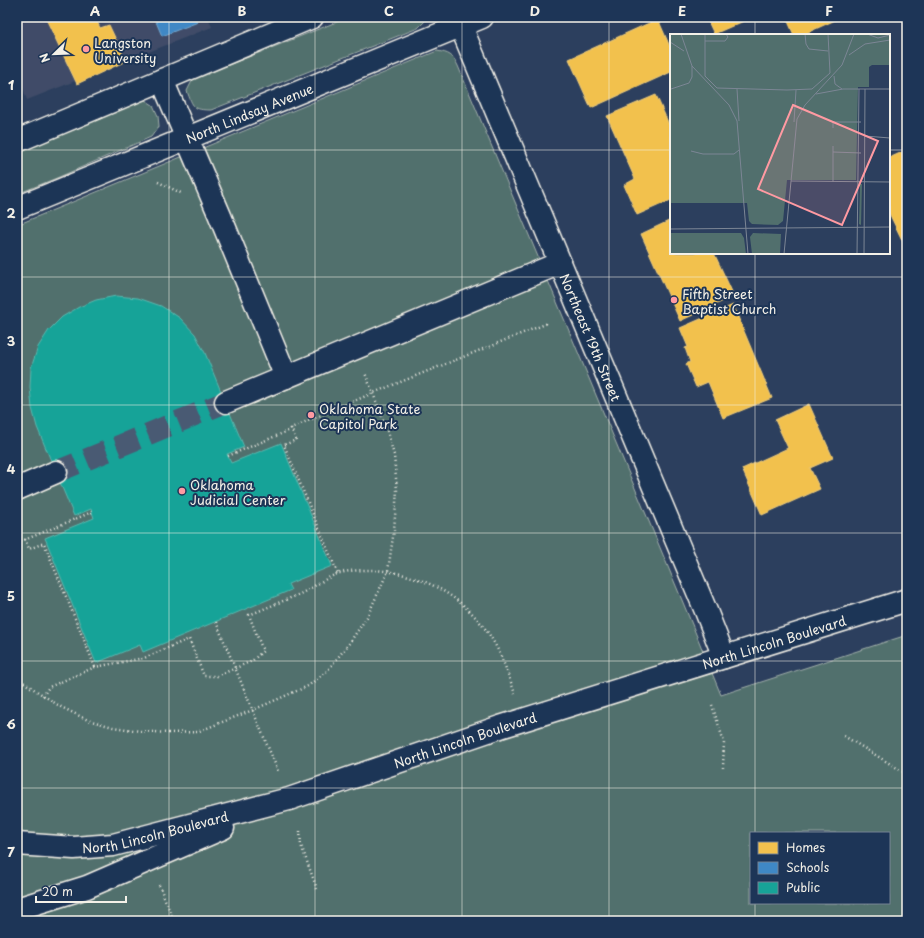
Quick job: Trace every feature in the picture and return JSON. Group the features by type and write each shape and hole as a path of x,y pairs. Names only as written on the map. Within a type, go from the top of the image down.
{"street":[{"path":"17,141 312,17"},
{"name":"North Lindsay Avenue","path":"17,208 186,138 459,21 482,17"},
{"name":"Northeast 19th Street","path":"459,21 724,657"},
{"path":"162,80 286,377"},
{"path":"226,402 560,263"},
{"path":"17,489 56,472"},
{"name":"North Lincoln Boulevard","path":"17,844 74,848 113,845 289,799 524,719 907,600"},
{"path":"17,909 87,887 289,799"}],"path":[{"path":"228,456 373,393 548,323"},
{"path":"17,678 61,707 88,720 113,727 169,733 197,732 308,686 327,671 348,645 367,617 388,571 394,530 397,490 394,455 385,424 355,349"},
{"path":"291,428 296,440 284,445 338,574"},
{"path":"17,543 92,512"},
{"path":"25,539 29,549 44,543 95,667"},
{"path":"43,696 49,687 95,667 144,658 189,639 204,676 217,676 252,661 263,650 249,615 300,594 338,574 360,570 388,571 409,575 432,584 453,597 471,611 494,641 508,674 524,719"},
{"path":"216,622 278,771"},
{"path":"712,705 724,742 723,768"},
{"path":"844,736 907,774"},
{"path":"300,831 301,845 317,889"},
{"path":"158,883 174,921"}],"shaded area":[{"name":"Langston University","path":"17,17 208,17 212,27 27,100 17,72"}],"green space":[{"path":"349,17 429,17 418,28 211,110 200,109 192,104 187,91 193,79"},
{"name":"Oklahoma State Capitol Park","path":"437,51 450,55 458,66 721,695 907,635 907,921 17,921 17,225"},
{"path":"145,100 153,105 158,116 159,126 151,137 17,194 17,149 133,103"}],"building: Homes":[{"path":"55,17 95,17 100,28 109,25 126,61 77,84 47,21"},
{"path":"706,17 744,17 746,20 714,34"},
{"path":"786,17 842,17 804,34 794,34"},
{"path":"658,19 670,47 670,72 591,108 569,59"},
{"path":"656,95 670,127 670,200 637,215 624,185 635,179 607,116"},
{"path":"907,150 907,245 905,246 890,215 890,158"},
{"path":"670,220 670,254 714,254 734,296 680,321 641,234"},
{"path":"733,305 772,398 723,418 708,382 696,387 686,364 690,362 685,348 688,347 680,328"},
{"path":"809,404 833,458 810,468 820,489 762,515 742,469 788,448 775,420"}],"building: Schools":[{"path":"154,17 195,17 198,22 162,36"}],"building: Public":[{"name":"Oklahoma Judicial Center","path":"116,296 138,298 161,306 180,318 195,334 205,353 244,447 227,454 231,463 281,443 332,566 288,584 291,590 143,652 140,645 96,663 45,538 94,518 91,509 74,516 37,427 32,408 30,387 31,368 38,347 49,330 62,317 79,307 96,300"}],"tunnel":[{"path":"56,472 226,402"}],"place":[{"name":"Langston University","path":"86,49"},
{"name":"Fifth Street Baptist Church","path":"674,300"},
{"name":"Oklahoma State Capitol Park","path":"311,415"},
{"name":"Oklahoma Judicial Center","path":"182,491"}]}
